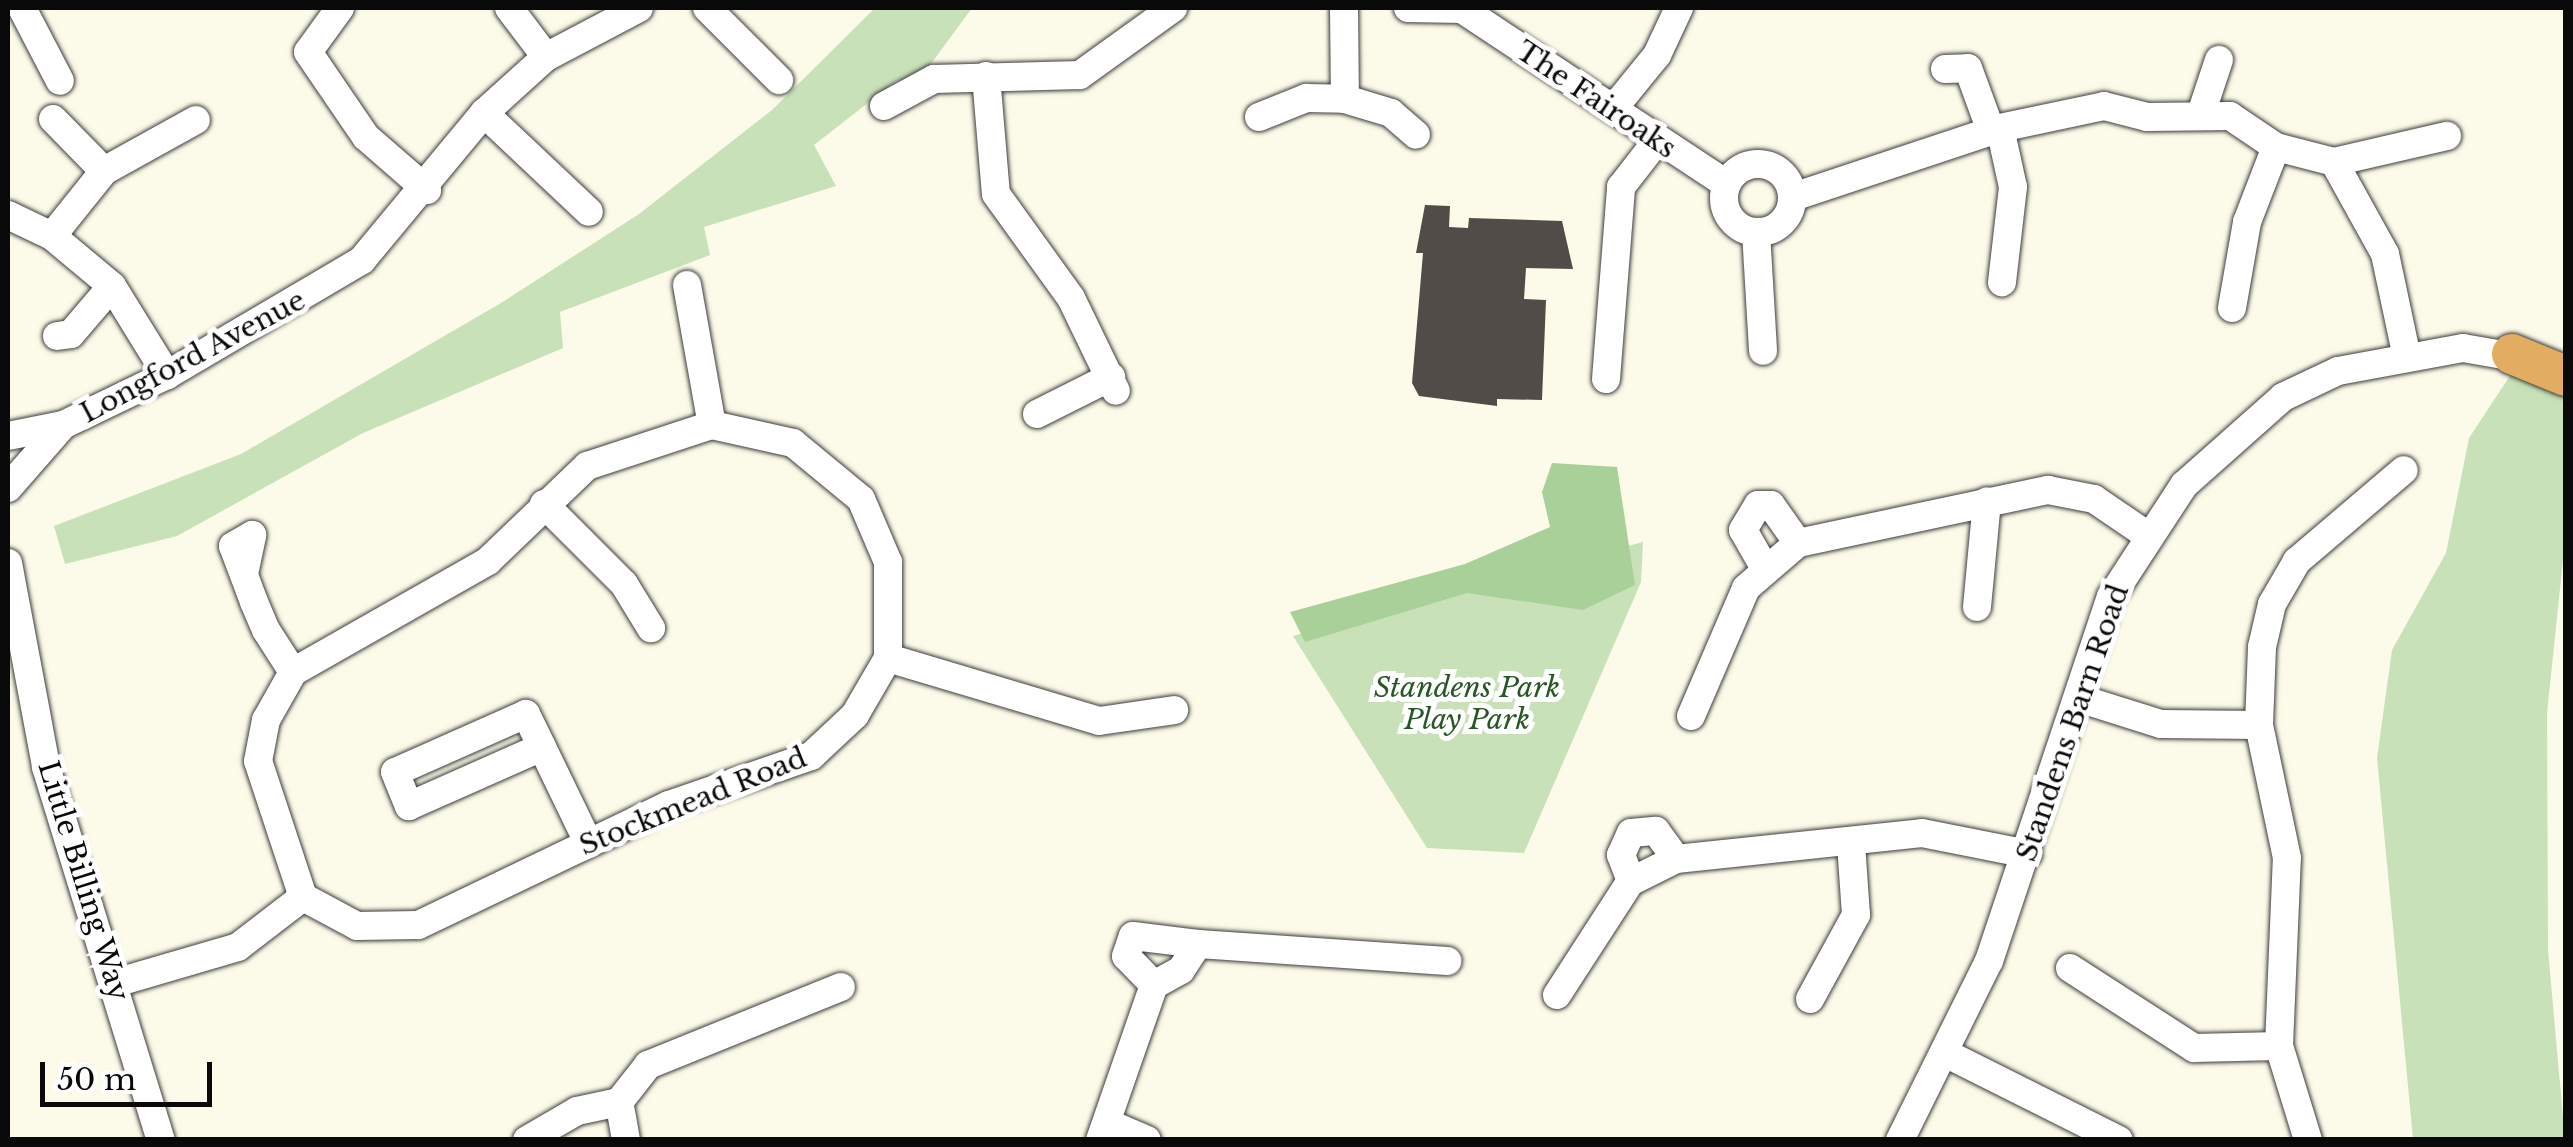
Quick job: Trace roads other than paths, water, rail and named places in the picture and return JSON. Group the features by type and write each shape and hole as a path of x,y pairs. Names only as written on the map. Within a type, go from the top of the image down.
{"highway":[{"path":"2512,354 2566,350"},
{"path":"2512,354 2566,375"}],"street":[{"path":"22,8 60,81"},
{"path":"340,8 308,52 366,137 427,190"},
{"path":"509,8 546,57"},
{"name":"Longford Avenue","path":"8,436 64,425 168,375 362,260 427,190 484,113 546,57 639,8"},
{"path":"707,8 779,80"},
{"path":"1344,8 1345,98"},
{"name":"The Fairoaks","path":"1408,8 1462,8 1656,142 1726,184"},
{"path":"1613,109 1657,55 1679,8"},
{"path":"884,106 911,84 986,76 1080,74 1166,9"},
{"path":"2201,114 2220,60"},
{"path":"1945,69 1968,68 1996,130 2013,187 2002,282"},
{"path":"986,76 996,194 1071,298 1114,384 1037,414"},
{"path":"1259,117 1306,98 1345,98 1391,113 1416,136"},
{"path":"1793,196 1883,174 1996,130 2104,106 2230,116 2276,147 2334,162 2447,136"},
{"path":"484,113 589,212"},
{"path":"53,120 104,171"},
{"path":"52,236 104,171 196,120"},
{"path":"1606,378 1622,187 1656,142"},
{"path":"2232,308 2247,222 2276,147"},
{"path":"2334,162 2385,254 2406,353"},
{"path":"1759,163 1784,174 1793,196 1782,222 1756,232 1728,216 1726,184 1759,163"},
{"path":"8,215 52,236 112,286 168,375"},
{"path":"1756,232 1763,352"},
{"path":"687,285 712,425"},
{"path":"57,336 71,334 112,286"},
{"name":"Standens Barn Road","path":"1900,1140 1947,1054 2028,854 2111,597 2147,535 2228,439 2283,397 2406,353 2512,354"},
{"name":"Longford Avenue","path":"8,488 64,425"},
{"name":"Stockmead Road","path":"292,672 446,590 544,504 626,447 712,425 792,442 861,499 890,573 888,658 856,715 811,756 588,842 418,925 358,926 302,898"},
{"path":"2308,1140 2279,1046 2288,858 2259,726 2272,604 2297,561 2404,470"},
{"path":"1691,716 1764,564 1798,543 1987,501 2074,494 2147,535"},
{"path":"1977,607 1987,501"},
{"path":"544,504 624,584 651,628"},
{"path":"1764,564 1743,530 1758,504 1770,505 1798,543"},
{"name":"Little Billing Way","path":"8,563 24,680 161,1140"},
{"path":"115,983 238,947 302,898 258,762 266,720 292,672 244,574"},
{"name":"Little Billing Way","path":"8,650 24,680"},
{"path":"888,658 1099,721 1174,710"},
{"path":"2078,698 2161,724 2259,726"},
{"path":"542,747 409,806 395,772 526,714 542,747 588,842"},
{"path":"1632,881 1621,855 1631,833 1656,831 1676,859"},
{"path":"1557,995 1632,881 1676,859 1946,834 2028,854"},
{"path":"1810,1000 1856,915 1851,843"},
{"path":"1154,985 1126,956 1132,936 1446,961"},
{"path":"1147,1140 1105,1132 1154,985 1181,970 1198,944"},
{"path":"2070,968 2194,1048 2279,1046"},
{"path":"527,1140 577,1111 619,1102 648,1065 841,987"},
{"path":"1947,1054 2073,1128 2119,1140"},
{"path":"619,1102 626,1140"}],"park label":[{"name":"Standens Park Play Park","path":"1467,704"}]}
